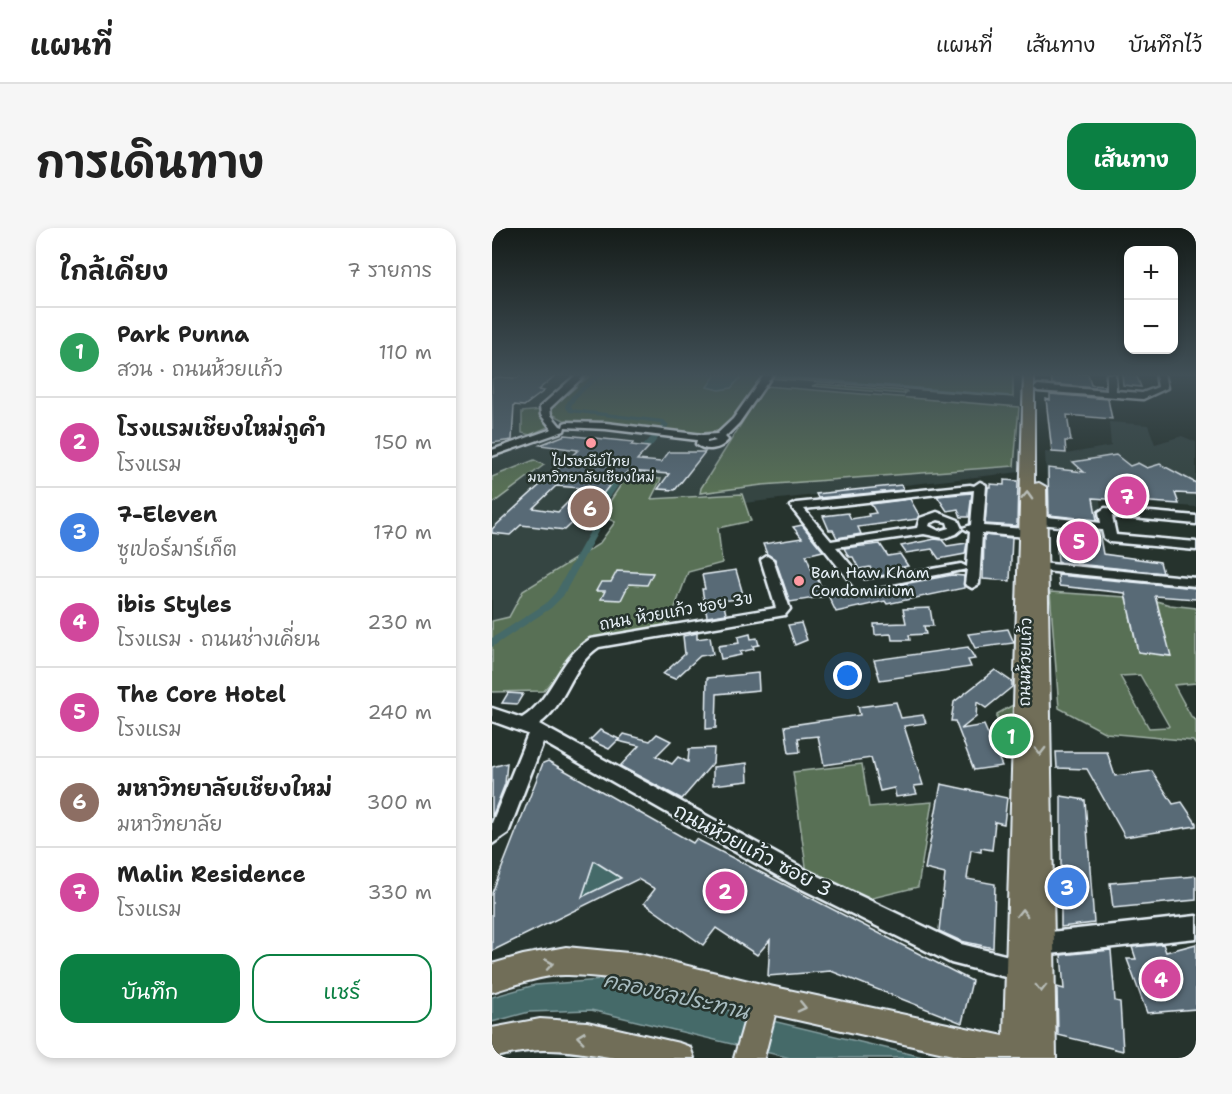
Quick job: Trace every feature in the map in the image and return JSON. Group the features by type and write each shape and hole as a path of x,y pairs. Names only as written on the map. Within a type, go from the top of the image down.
{"main road":[{"name":"ถนนห้วยแก้ว","path":"1033,527 1034,413"},
{"name":"ถนนห้วยแก้ว","path":"1028,1057 1041,944 1033,566 1034,413"},
{"name":"ถนนห้วยแก้ว","path":"1028,1057 1021,969 1033,566"},
{"path":"492,978 523,969 566,961 639,968 763,1006 1028,1057"},
{"path":"749,1057 763,1006"},
{"path":"492,1043 523,1036 555,1034 594,1038 679,1058"}],"street":[{"path":"545,413 562,427"},
{"path":"492,453 562,427 591,426 702,438 701,444 711,446 721,443 723,440 720,437 741,413"},
{"path":"960,568 861,586 796,506 975,487 978,529 972,584"},
{"path":"1196,520 1105,512 1110,538 1196,546"},
{"path":"957,526 954,531 947,534 932,534 925,530 922,524 932,517 948,518 957,526 978,529 1108,527"},
{"path":"828,545 925,530"},
{"name":"ถนน ห้วยแก้ว ซอย 3ข","path":"531,728 544,712 574,660 584,649 595,643 780,612 783,609 767,560"},
{"path":"1033,566 1196,582"},
{"name":"ถนนห้วยแก้ว ซอย 3","path":"492,714 531,728 810,882 959,955 1021,969"},
{"path":"492,836 501,827 531,728"},
{"path":"1041,944 1196,927"}],"shaded area":[{"path":"492,413 1025,413 1020,472 628,516 608,522 593,532 581,563 492,634"},
{"path":"1109,422 1148,425 1155,444 1182,436 1196,442 1196,507 1100,500 1103,523 1048,518 1045,452 1066,454 1111,446"}],"green space":[{"path":"522,413 543,413 550,426 530,435 522,433"},
{"path":"552,413 737,413 724,430 695,434 564,420"},
{"path":"748,413 1019,413 1014,466 762,485 700,493"},
{"path":"534,460 544,465 492,504 492,477"},
{"path":"626,477 661,479 651,499 742,494 751,521 718,528 722,563 688,572 669,624 590,639 543,691 492,692 492,621 509,617 523,591 599,544 615,522 601,515"},
{"path":"1050,592 1126,597 1138,651 1170,656 1157,601 1196,608 1196,683 1174,685 1192,718 1196,720 1196,745 1193,741 1106,733 1059,708","holes":["1140,675 1169,726 1149,728 1120,676"]},
{"path":"1020,704 1019,755 1009,748 1002,738 997,714 1013,705"},
{"path":"862,764 869,807 932,802 918,887 860,901 807,874 793,772"}],"water":[{"path":"594,861 621,878 582,897"},
{"path":"602,980 927,1058 790,1058 591,1010 529,1012 492,1022 492,997 535,985"}],"building":[{"path":"492,413 514,413 512,440 492,443"},
{"path":"1048,413 1111,413 1112,419 1067,415 1071,441 1065,441 1066,453 1052,452"},
{"path":"565,435 634,442 631,445 649,447 637,460 661,462 669,452 705,452 675,490 658,489 669,474 628,471 622,477 616,477 588,513 584,512 565,530 521,525 510,535 492,533 492,529 578,450 540,445","holes":["556,486 582,488 558,512 533,508"]},
{"path":"1116,455 1130,466 1138,463 1147,468 1160,464 1196,483 1196,494 1175,493 1179,504 1093,498 1097,520 1049,515 1048,468 1084,472 1073,462"},
{"path":"1004,480 1018,481 1017,526 985,524 988,487 990,484 1004,485"},
{"path":"901,485 904,490 818,498 816,494"},
{"path":"972,493 969,517 961,517 958,509 947,511 937,496"},
{"path":"910,499 919,515 917,519 858,527 861,534 837,538 833,530 829,530 823,516 848,513 851,519 869,516 868,514 876,513 871,504"},
{"path":"802,525 823,551 806,555 814,576 816,575 821,587 824,586 828,596 790,602 775,559 767,554 763,544 802,538 793,527"},
{"path":"1082,530 1099,532 1103,554 1160,562 1163,573 1058,562 1056,535 1083,538"},
{"path":"984,535 1012,538 1010,581 983,579"},
{"path":"935,539 942,540 947,546 967,543 965,554 939,559 932,549 906,553 901,546"},
{"path":"880,544 888,556 900,554 908,566 887,570 890,574 875,577 870,567 859,569 853,557 849,557 844,548"},
{"path":"736,570 744,598 723,601 726,614 707,617 702,575"},
{"path":"617,571 653,573 647,585 629,584 621,600 601,599 605,591 596,591 601,582 611,582"},
{"path":"952,575 964,576 964,588 836,612 826,591 850,585 863,597 880,592 882,588"},
{"path":"1058,575 1196,588 1196,599 1155,596 1171,656 1138,652 1125,593 1059,586"},
{"path":"930,608 933,626 924,626 926,634 909,635 910,640 892,640 891,634 875,635 874,624 906,623 903,609"},
{"path":"801,623 807,640 795,645 788,625"},
{"path":"1008,629 1014,643 975,648 968,634"},
{"path":"697,633 697,639 710,637 713,654 700,656 675,679 663,674 685,654 683,636"},
{"path":"750,634 751,639 757,638 759,645 753,646 754,649 740,652 741,655 721,659 718,646 739,643 738,637"},
{"path":"968,647 975,659 968,660 971,667 880,680 874,660"},
{"path":"995,670 1012,682 1012,687 986,708 977,702 976,717 961,729 984,725 1002,766 974,770 955,721 951,721 954,702"},
{"path":"758,673 759,690 717,694 716,728 706,729 707,678"},
{"path":"508,693 523,694 517,704 502,703"},
{"path":"896,702 901,718 923,715 926,723 904,726 923,785 914,786 917,794 896,797 894,788 880,791 871,758 824,765 818,736 798,738 800,752 789,753 785,726 860,715 858,707"},
{"path":"600,730 619,739 609,749 590,740"},
{"path":"624,734 650,741 657,734 671,741 656,756 672,764 678,757 688,762 689,749 714,748 713,763 682,799 620,766 639,746 618,741"},
{"path":"1056,752 1107,752 1115,776 1152,771 1173,804 1182,802 1196,826 1125,837 1087,769 1057,768"},
{"path":"548,761 693,843 696,839 972,981 962,1023 831,971 768,976 770,940 757,955 716,928 703,945 644,903 655,889 638,879 492,951 492,893 543,763","holes":["594,861 621,878 582,897"]},
{"path":"507,763 505,784 492,817 492,767"},
{"path":"747,763 748,781 713,785 713,767"},
{"path":"941,784 1007,798 1004,824 995,822 992,850 981,848 981,852 971,850 967,879 995,884 993,948 961,941 939,931 945,874 925,869"},
{"path":"1061,796 1085,800 1094,923 1061,927"},
{"path":"1196,876 1196,900 1113,908 1110,883"},
{"path":"1163,944 1166,952 1196,944 1196,1009 1147,1013 1127,959 1136,959 1132,947"},
{"path":"1111,950 1115,1001 1120,1002 1123,1051 1058,1035 1057,987 1064,989 1061,955"}],"waterway":[{"path":"587,413 662,421 666,425 647,446"},
{"path":"587,523 616,483"},
{"path":"492,643 548,606 560,594 597,526"}],"place":[{"name":"ไปรษณีย์ไทย มหาวิทยาลัยเชียงใหม่","path":"591,443"},
{"name":"Malin Residence","path":"1127,496"},
{"name":"มหาวิทยาลัยเชียงใหม่","path":"590,508"},
{"name":"The Core Hotel","path":"1079,541"},
{"name":"Ban Haw Kham Condominium","path":"799,581"},
{"name":"Park Punna","path":"1011,736"},
{"name":"7-Eleven","path":"1067,887"},
{"name":"โรงแรมเชียงใหม่ภูคำ","path":"725,891"},
{"name":"ibis Styles","path":"1161,979"}],"water label":[{"name":"คลองชลประทาน","path":"676,996"}]}
